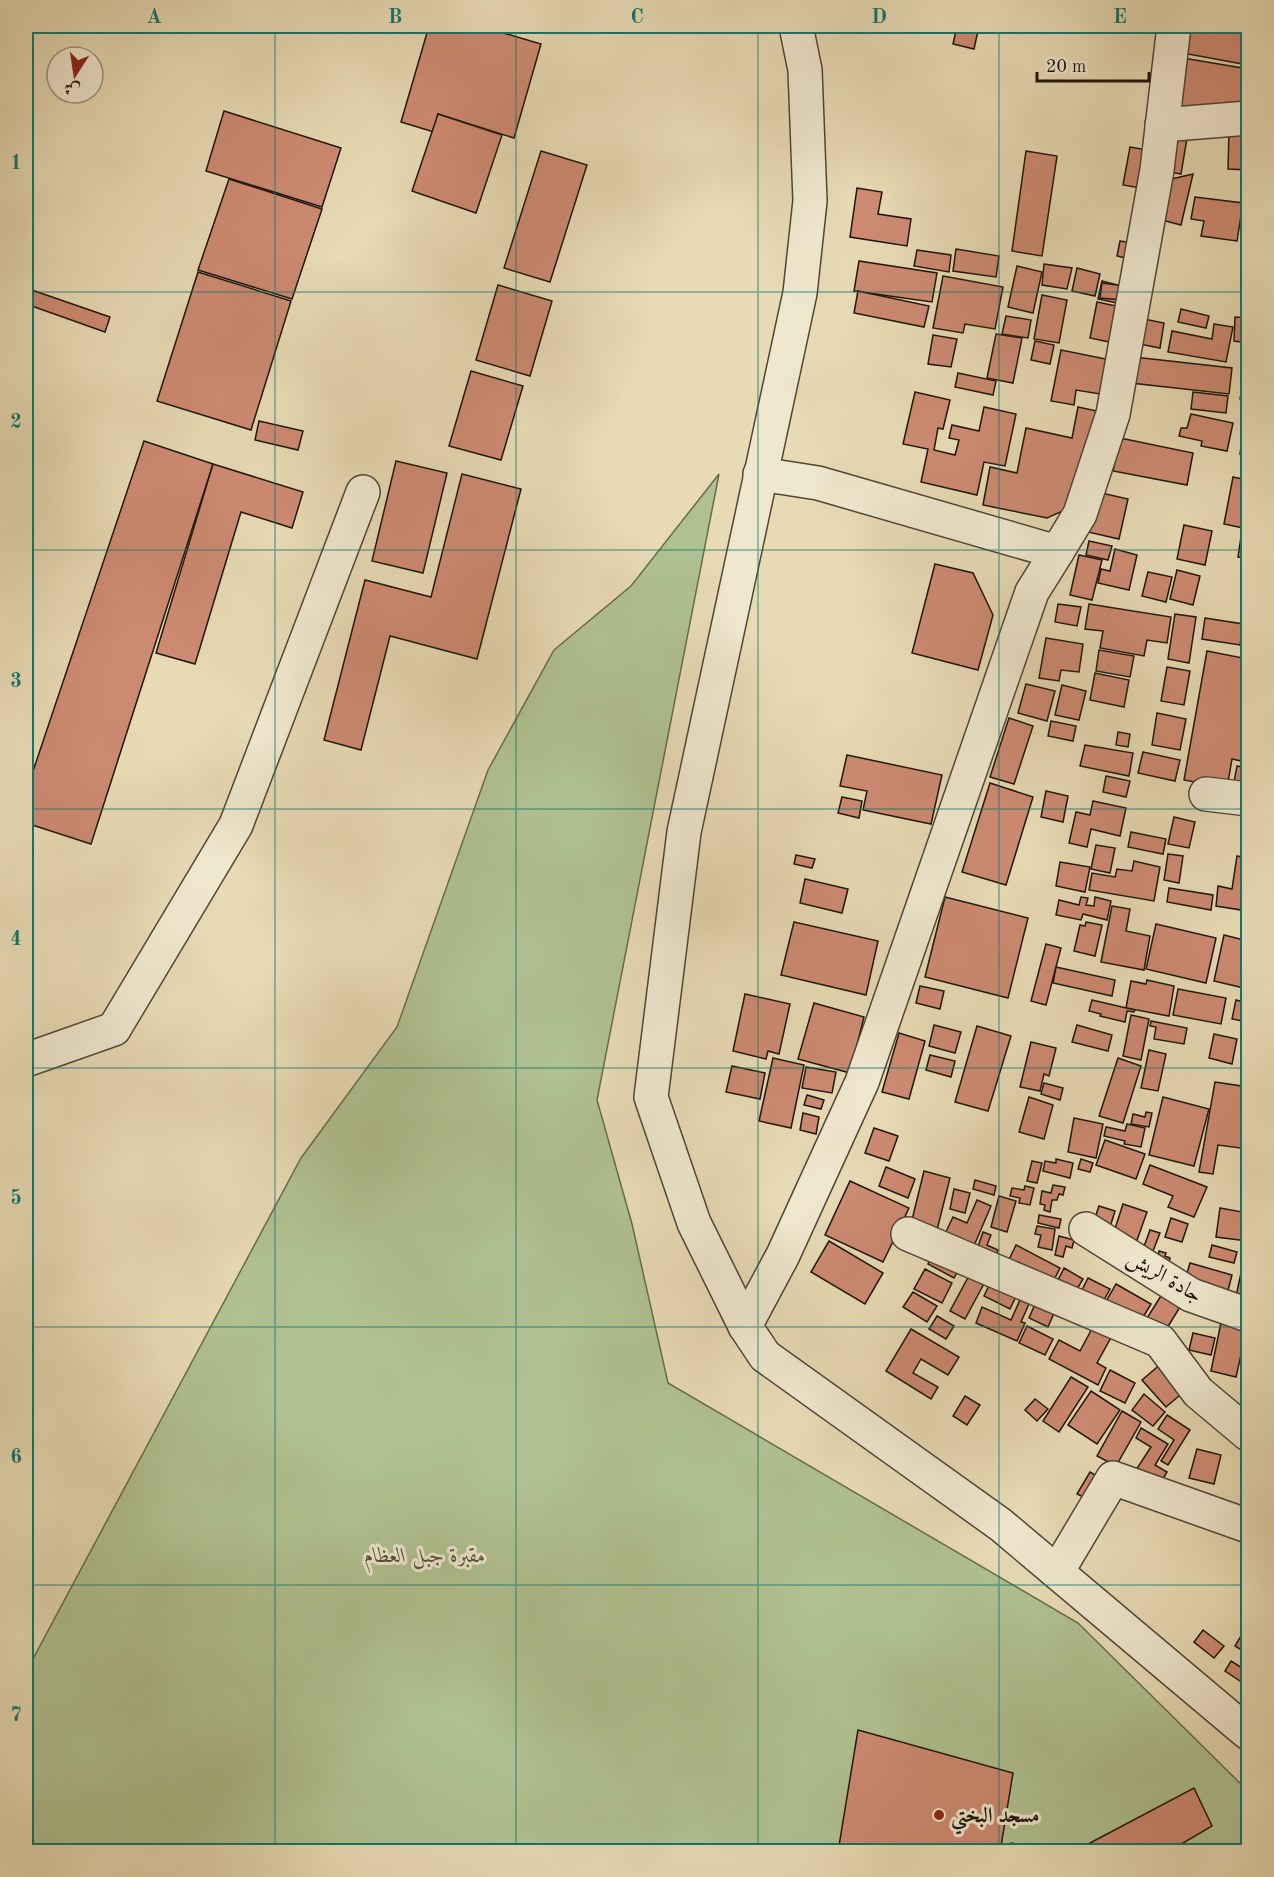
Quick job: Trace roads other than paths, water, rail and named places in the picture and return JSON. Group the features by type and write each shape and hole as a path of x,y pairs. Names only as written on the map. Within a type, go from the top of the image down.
{"street":[{"path":"796,26 805,70 810,201 800,293 684,832 651,1097 694,1223 745,1326 765,1356 1001,1525 1248,1733"},
{"path":"745,1326 783,1255 862,1082 1032,592 1080,514 1113,414 1157,170 1174,26"},
{"path":"1162,125 1248,118"},
{"path":"760,474 818,483 1057,552"},
{"path":"26,1060 114,1029 236,825 363,492"},
{"path":"1206,795 1248,799"},
{"name":"جادة الريش","path":"1086,1229 1191,1295 1248,1315"},
{"path":"908,1234 1160,1341 1198,1392 1248,1434"},
{"path":"1057,1572 1113,1478 1248,1526"}],"place":[{"name":"مسجد البختي","path":"939,1815"}],"park label":[{"name":"مقبرة جبل العظام","path":"425,1555"}]}
